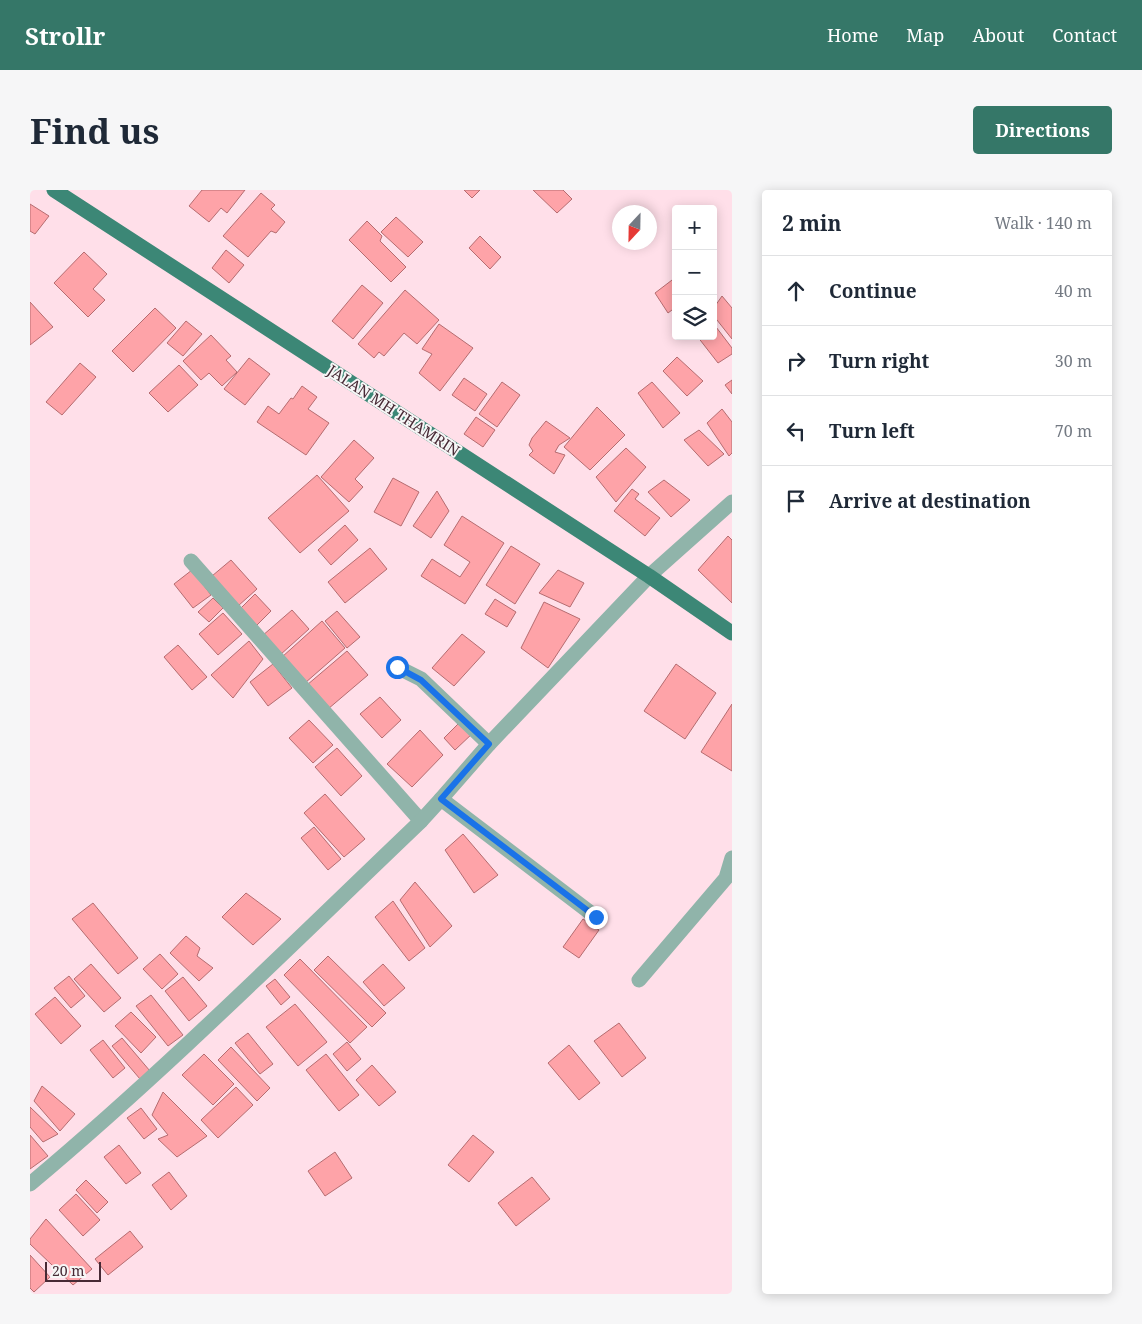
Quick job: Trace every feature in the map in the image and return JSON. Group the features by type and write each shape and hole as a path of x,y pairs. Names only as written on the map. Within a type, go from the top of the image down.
{"main road":[{"name":"JALAN MH THAMRIN","path":"54,190 649,576 732,632"}],"street":[{"path":"30,1184 75,1146 198,1034 420,821 489,744 649,576 732,502"},
{"path":"191,561 420,821"},
{"path":"397,667 421,680 489,744"},
{"path":"441,799 596,917"},
{"path":"639,980 726,878 732,858"}],"building":[{"path":"202,190 245,190 227,213 221,208 209,222 189,206"},
{"path":"464,190 480,190 472,198"},
{"path":"533,190 563,190 572,199 557,213"},
{"path":"261,193 275,205 271,209 285,222 276,233 271,231 248,257 223,236"},
{"path":"30,204 49,216 35,234 30,231"},
{"path":"396,217 423,242 408,257 381,232"},
{"path":"367,221 382,236 380,241 406,267 391,282 349,240"},
{"path":"480,236 501,257 490,269 469,248"},
{"path":"226,250 244,265 229,283 212,268"},
{"path":"84,252 107,274 93,289 105,300 88,317 54,283"},
{"path":"672,280 672,310 668,313 655,293"},
{"path":"362,285 383,303 353,339 332,321"},
{"path":"405,290 439,320 417,344 404,333 384,356 379,352 374,358 358,344"},
{"path":"722,296 732,308 732,339 717,320 717,303"},
{"path":"30,302 53,327 30,345"},
{"path":"155,308 176,328 133,372 112,351"},
{"path":"186,321 202,334 183,356 167,343"},
{"path":"439,324 473,348 440,391 419,373 432,354 422,349"},
{"path":"717,328 732,348 732,354 718,363 700,340 717,340"},
{"path":"211,335 231,356 226,360 237,372 222,386 209,373 201,380 183,361"},
{"path":"677,357 703,381 687,396 663,371"},
{"path":"249,358 270,374 245,405 224,389"},
{"path":"80,363 96,377 62,415 46,402"},
{"path":"179,365 198,385 168,412 149,393"},
{"path":"464,378 487,394 475,411 452,395"},
{"path":"732,380 732,394 725,385"},
{"path":"502,382 520,395 497,427 479,414"},
{"path":"652,382 680,413 663,428 638,393"},
{"path":"302,386 317,397 308,409 329,423 306,455 257,422 268,406 279,414"},
{"path":"597,407 625,435 590,470 564,447"},
{"path":"722,409 732,422 732,453 729,456 707,423"},
{"path":"476,417 495,430 483,447 464,434"},
{"path":"546,421 570,438 559,445 555,452 565,455 554,474 529,455 533,451 529,445 532,438"},
{"path":"699,430 724,454 708,466 684,440"},
{"path":"354,440 374,458 355,479 363,487 349,502 321,477"},
{"path":"626,448 646,467 616,502 596,477"},
{"path":"317,475 349,511 300,553 268,518"},
{"path":"393,478 419,492 401,526 374,512"},
{"path":"664,480 690,500 671,517 648,492"},
{"path":"632,489 639,494 635,499 660,518 645,536 614,511"},
{"path":"437,491 449,511 431,538 413,526"},
{"path":"462,516 504,543 465,604 421,576 432,559 460,577 470,562 444,545"},
{"path":"345,525 358,540 331,565 318,550"},
{"path":"728,536 732,540 732,603 698,570"},
{"path":"511,546 540,564 515,604 486,585"},
{"path":"370,548 387,569 345,603 328,582"},
{"path":"231,560 257,589 238,606 212,576"},
{"path":"192,570 211,595 193,608 174,584"},
{"path":"558,570 584,583 570,607 539,593"},
{"path":"255,594 271,611 256,626 240,609"},
{"path":"213,598 223,608 209,622 198,612"},
{"path":"495,599 516,612 507,627 485,614"},
{"path":"544,602 580,619 548,668 521,648"},
{"path":"292,610 309,629 280,655 262,636"},
{"path":"337,611 360,637 347,648 325,621"},
{"path":"223,613 242,634 218,655 199,634"},
{"path":"322,621 345,648 305,683 282,657"},
{"path":"462,634 485,652 454,686 432,668"},
{"path":"249,641 263,659 233,698 211,675"},
{"path":"178,645 207,677 192,690 164,657"},
{"path":"347,651 368,675 328,709 307,685"},
{"path":"273,664 292,688 268,706 250,682"},
{"path":"676,664 716,693 685,739 644,711"},
{"path":"380,697 401,720 382,738 360,714"},
{"path":"732,704 732,771 701,752"},
{"path":"309,720 333,745 313,763 289,738"},
{"path":"462,720 474,732 455,750 444,738"},
{"path":"420,730 443,755 412,787 387,764"},
{"path":"337,748 362,776 341,796 315,767"},
{"path":"325,794 365,839 344,857 304,813"},
{"path":"314,827 341,859 328,870 301,838"},
{"path":"463,834 498,875 474,893 445,850"},
{"path":"415,882 452,926 430,947 400,900"},
{"path":"246,893 281,919 253,945 222,917"},
{"path":"393,901 425,948 409,961 375,917"},
{"path":"93,903 138,958 118,974 72,919"},
{"path":"583,919 599,930 579,958 563,947"},
{"path":"186,936 200,948 197,956 213,968 199,981 170,953"},
{"path":"160,954 178,974 162,989 143,969"},
{"path":"328,956 386,1013 372,1027 314,970"},
{"path":"300,959 367,1027 350,1043 284,975"},
{"path":"91,964 121,998 104,1012 74,979"},
{"path":"383,964 405,988 384,1006 363,982"},
{"path":"69,976 85,996 71,1008 54,988"},
{"path":"183,977 207,1006 189,1021 165,991"},
{"path":"275,979 290,997 281,1005 266,986"},
{"path":"151,995 183,1035 168,1046 136,1006"},
{"path":"55,997 81,1026 61,1044 35,1014"},
{"path":"295,1004 327,1042 298,1066 266,1027"},
{"path":"131,1012 156,1037 141,1053 115,1026"},
{"path":"619,1023 646,1058 622,1077 594,1041"},
{"path":"248,1033 273,1064 260,1074 235,1043"},
{"path":"122,1038 150,1071 140,1079 112,1046"},
{"path":"103,1040 125,1068 113,1078 90,1050"},
{"path":"347,1042 361,1059 347,1071 333,1054"},
{"path":"569,1045 600,1083 579,1100 548,1063"},
{"path":"231,1047 270,1088 257,1101 218,1060"},
{"path":"204,1054 234,1084 213,1105 182,1075"},
{"path":"326,1054 359,1095 339,1111 306,1070"},
{"path":"372,1065 396,1092 379,1106 356,1080"},
{"path":"42,1086 75,1114 60,1131 34,1101"},
{"path":"236,1087 253,1105 218,1138 201,1120"},
{"path":"163,1092 207,1136 177,1157 158,1139 168,1135 152,1115"},
{"path":"30,1107 58,1134 43,1142 30,1127"},
{"path":"141,1108 157,1129 144,1139 127,1118"},
{"path":"30,1135 48,1156 30,1169"},
{"path":"473,1135 494,1152 469,1182 448,1165"},
{"path":"119,1145 141,1173 126,1184 104,1157"},
{"path":"335,1152 352,1178 325,1196 308,1171"},
{"path":"169,1172 187,1196 171,1210 152,1185"},
{"path":"532,1177 550,1199 516,1226 498,1203"},
{"path":"86,1180 108,1202 97,1213 76,1190"},
{"path":"76,1194 100,1220 83,1236 59,1210"},
{"path":"46,1219 92,1269 73,1285 30,1244 30,1239"},
{"path":"130,1231 143,1247 108,1275 95,1259"},
{"path":"30,1255 50,1277 34,1292 30,1288"}],"route":[{"path":"397,667 421,680 489,744 441,799 596,917"}]}
